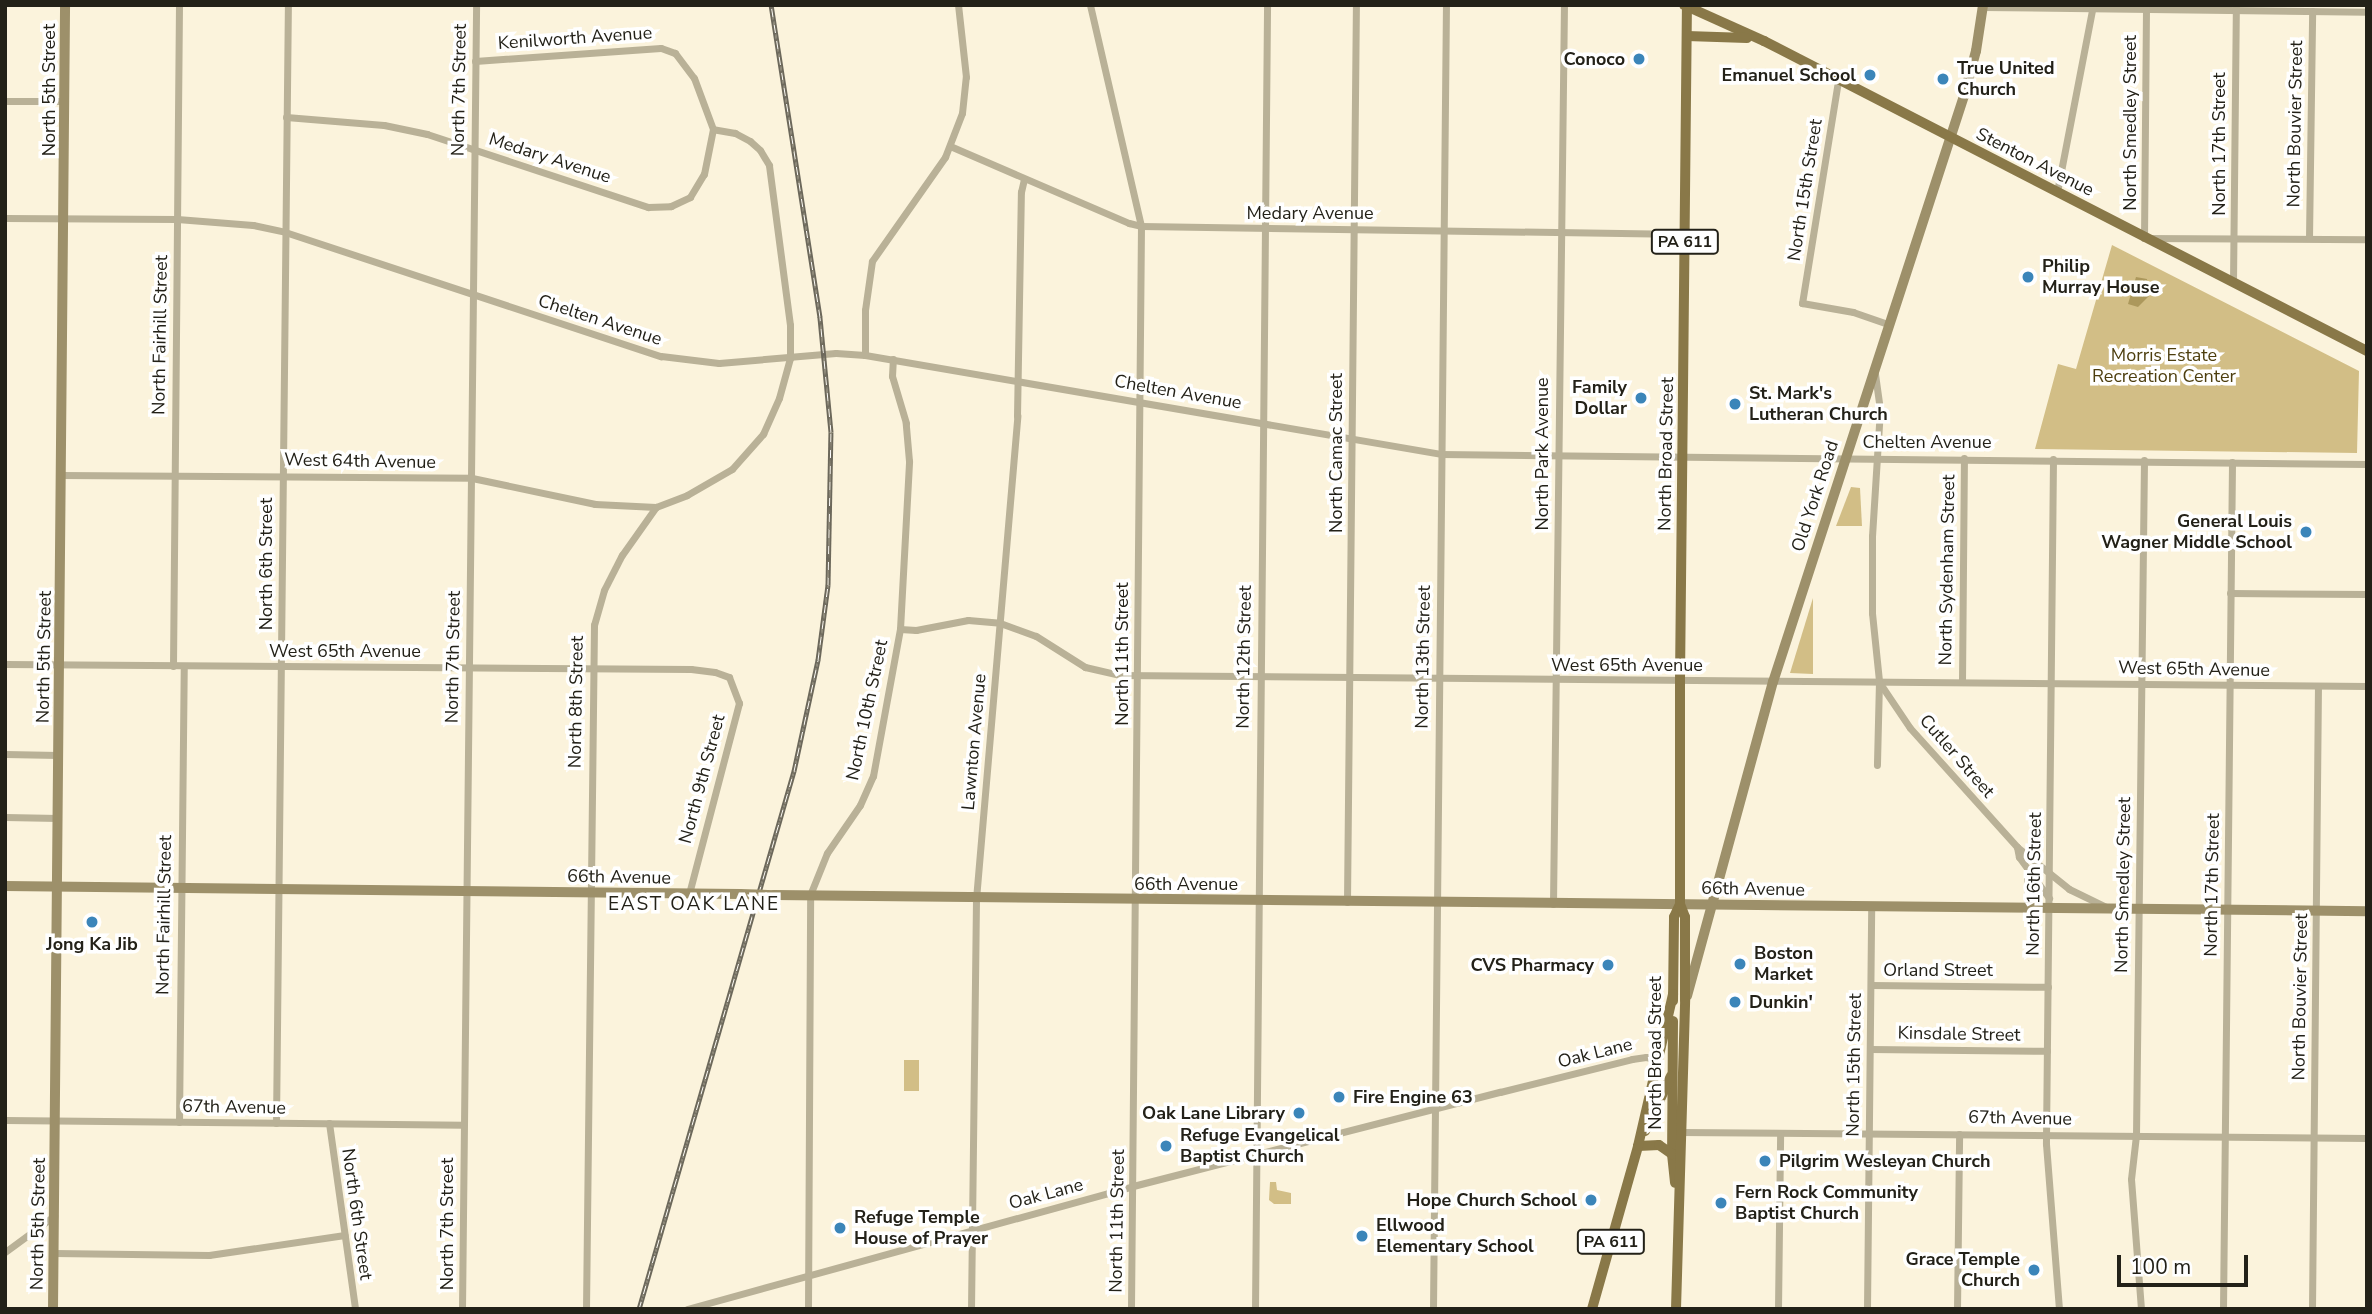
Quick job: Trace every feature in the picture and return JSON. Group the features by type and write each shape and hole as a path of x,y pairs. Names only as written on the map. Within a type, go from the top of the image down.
{"main road":[{"path":"1681,5 1687,5"},
{"name":"North Broad Street","path":"1676,1309 1678,1132 1685,1000 1685,917 1680,904 1680,680 1687,5"},
{"name":"Stenton Avenue","path":"1687,5 1764,41 2367,351"},
{"path":"1687,36 1736,36 1764,41"},
{"name":"North Broad Street","path":"1677,1202 1672,1154 1678,1132 1673,1072 1673,994 1674,917 1680,904"},
{"name":"PA 611","path":"1592,1309 1638,1146 1673,994"},
{"name":"PA 611","path":"1638,1146 1673,1072 1684,1055"},
{"path":"1638,1146 1659,1145 1672,1154"}],"street":[{"name":"North 5th Street","path":"53,1309 65,5"},
{"name":"North Fairhill Street","path":"173,666 179,5"},
{"name":"North 6th Street","path":"276,1123 288,5"},
{"name":"North 7th Street","path":"462,1309 475,5"},
{"path":"865,355 865,310 872,261 950,146 962,113 966,77 958,5"},
{"name":"North 11th Street","path":"1090,5 1141,226 1131,1309"},
{"name":"North 12th Street","path":"1255,1309 1267,5"},
{"name":"North Camac Street","path":"1347,902 1356,5"},
{"name":"North 13th Street","path":"1433,1309 1446,5"},
{"name":"North Park Avenue","path":"1553,904 1559,232 1564,5"},
{"path":"1983,6 2367,12"},
{"name":"Old York Road","path":"1685,1000 1714,904 1745,775 1950,138 1976,51 1983,6"},
{"path":"2057,193 2093,7"},
{"name":"North 17th Street","path":"2233,282 2236,8"},
{"name":"North Smedley Street","path":"2144,238 2146,9"},
{"name":"North Bouvier Street","path":"2309,238 2312,11"},
{"name":"Kenilworth Avenue","path":"475,61 651,46 661,48 675,53 694,78 713,129"},
{"name":"North 15th Street","path":"1838,81 1802,303 1853,312 1890,325"},
{"path":"5,101 65,102"},
{"name":"Medary Avenue","path":"286,117 384,125 473,150 648,207 671,206 690,197 704,174 713,129"},
{"path":"656,507 687,495 732,469 763,434 779,398 790,358 790,325 769,165 760,150 750,141 735,132 713,129"},
{"name":"Medary Avenue","path":"950,146 1141,226 1685,234"},
{"name":"Lawnton Avenue","path":"971,1309 976,898 1019,381 1021,192 1024,179"},
{"name":"Chelten Avenue","path":"5,218 234,222 285,232 662,356 719,363 836,353 865,355 1441,454 2367,464"},
{"path":"2144,238 2367,240"},
{"name":"North 10th Street","path":"808,1309 810,895 827,853 860,805 873,776 900,629 908,440 902,407 893,383 893,359"},
{"path":"1875,369 1880,409 1872,613 1879,681 1877,765"},
{"name":"North Sydenham Street","path":"1962,682 1964,458"},
{"name":"North 16th Street","path":"2053,459 2047,1135 2059,1309"},
{"name":"North Smedley Street","path":"2141,1309 2131,1180 2136,1135 2144,460"},
{"name":"North 17th Street","path":"2224,1309 2232,462"},
{"name":"West 64th Avenue","path":"61,475 471,478 595,504 656,507"},
{"name":"North 8th Street","path":"586,1309 591,668 594,625 604,590 622,555 656,507"},
{"path":"2230,593 2367,594"},
{"name":"West 65th Avenue","path":"900,629 916,630 968,620 1000,623 1036,636 1096,671 1138,676 2367,686"},
{"name":"West 65th Avenue","path":"5,664 691,669 727,676"},
{"name":"North Fairhill Street","path":"179,1122 184,666"},
{"name":"North 9th Street","path":"689,894 739,704 736,688 727,676"},
{"name":"Cutler Street","path":"1879,681 1910,728 2017,847 2068,889 2110,908"},
{"name":"North Bouvier Street","path":"2312,1309 2318,686"},
{"path":"5,754 58,755"},
{"path":"5,817 58,818"},
{"name":"Cutler Street","path":"2017,847 2019,857 2049,903"},
{"path":"2027,867 2028,908"},
{"name":"66th Avenue","path":"5,886 2028,908 2049,903 2138,909 2367,911"},
{"name":"North 15th Street","path":"1867,1309 1871,906"},
{"name":"Orland Street","path":"1871,985 2048,987"},
{"name":"Kinsdale Street","path":"1870,1049 2047,1051"},
{"name":"Oak Lane","path":"687,1309 1133,1186 1256,1157 1632,1059 1646,1057 1659,1060"},
{"name":"67th Avenue","path":"5,1120 463,1125"},
{"name":"North 6th Street","path":"329,1123 355,1309"},
{"name":"67th Avenue","path":"1678,1132 2367,1138"},
{"path":"1778,1309 1780,1133"},
{"path":"1957,1309 1959,1133"},
{"path":"5,1252 54,1216"},
{"path":"54,1253 209,1255 345,1235"}],"green space":[{"name":"Morris Estate Recreation Center","path":"2112,245 2359,371 2357,453 2035,449 2058,364 2076,369"},
{"path":"1851,487 1860,488 1862,526 1836,526"},
{"path":"1813,598 1813,674 1790,673"},
{"path":"904,1060 919,1060 919,1091 904,1091"},
{"path":"1270,1182 1276,1182 1277,1190 1291,1193 1291,1204 1274,1204 1269,1200"}],"shaded area":[{"path":"2136,277 2147,279 2149,296 2138,307 2128,304"}],"railway":[{"path":"639,1309 794,771 818,660 828,585 831,432 820,317 771,5"}],"place":[{"name":"Conoco","path":"1639,59"},
{"name":"Emanuel School","path":"1870,75"},
{"name":"True United Church","path":"1943,79"},
{"name":"Philip Murray House","path":"2028,277"},
{"name":"Family Dollar","path":"1641,398"},
{"name":"St. Mark's Lutheran Church","path":"1735,404"},
{"name":"General Louis Wagner Middle School","path":"2306,532"},
{"name":"Jong Ka Jib","path":"92,922"},
{"name":"Boston Market","path":"1740,964"},
{"name":"CVS Pharmacy","path":"1608,965"},
{"name":"Dunkin'","path":"1735,1002"},
{"name":"Fire Engine 63","path":"1339,1097"},
{"name":"Oak Lane Library","path":"1299,1113"},
{"name":"Refuge Evangelical Baptist Church","path":"1166,1146"},
{"name":"Pilgrim Wesleyan Church","path":"1765,1161"},
{"name":"Hope Church School","path":"1591,1200"},
{"name":"Fern Rock Community Baptist Church","path":"1721,1203"},
{"name":"Refuge Temple House of Prayer","path":"840,1228"},
{"name":"Ellwood Elementary School","path":"1362,1236"},
{"name":"Grace Temple Church","path":"2034,1270"}],"district":[{"name":"EAST OAK LANE","path":"694,905"}]}
